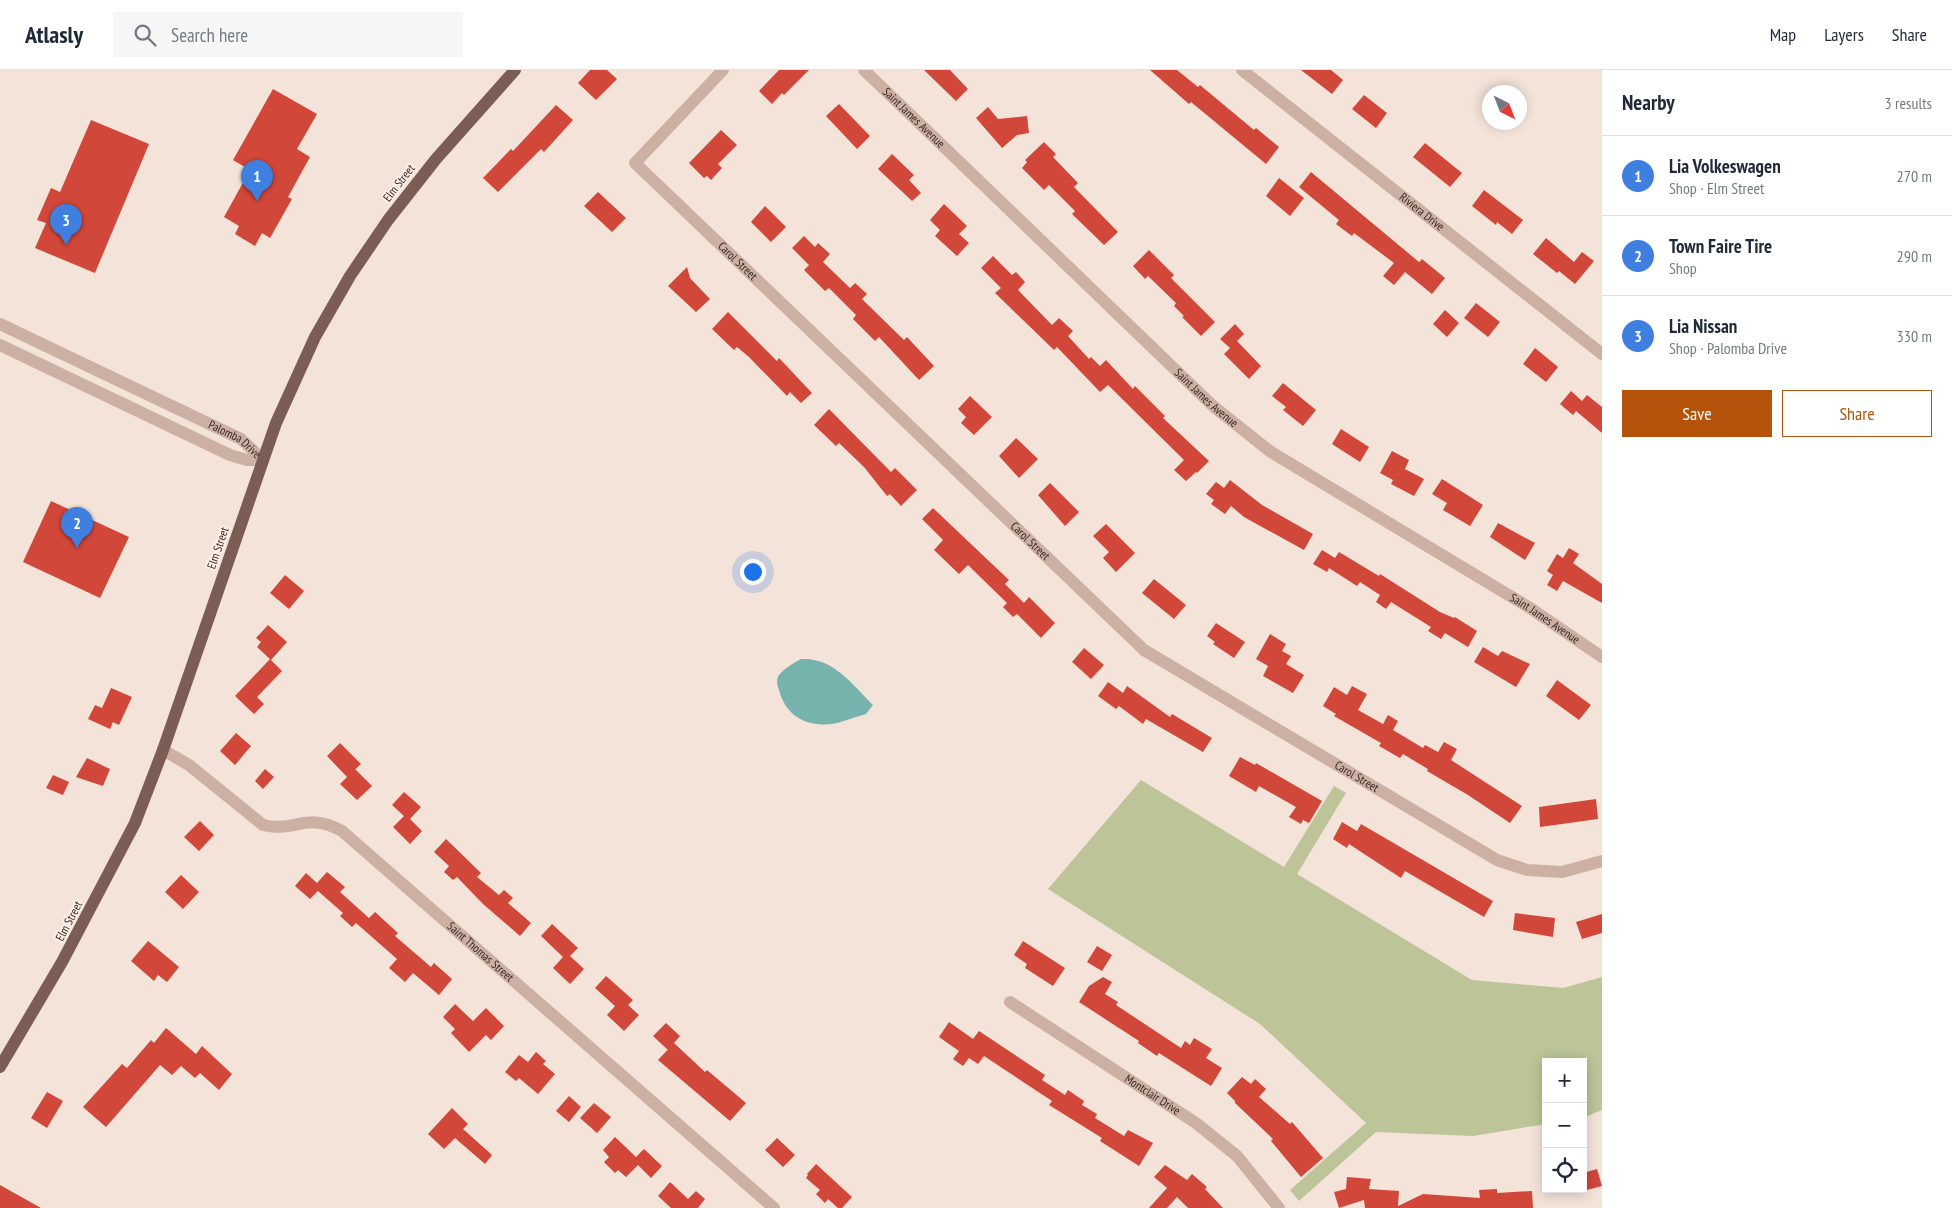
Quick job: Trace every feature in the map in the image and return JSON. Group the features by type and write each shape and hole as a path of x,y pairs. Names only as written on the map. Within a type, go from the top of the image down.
{"main road":[{"name":"Elm Street","path":"0,1067 62,962 135,823 163,750 263,460 305,356 363,256 436,159 516,70"}],"street":[{"name":"Carol Street","path":"723,70 635,163 1144,650 1497,860 1527,870 1562,872 1602,862"},
{"name":"Saint James Avenue","path":"864,70 1213,406 1271,452 1530,608 1602,657"},
{"name":"Riviera Drive","path":"1242,70 1602,354"},
{"name":"Palomba Drive","path":"0,324 241,439 263,460"},
{"name":"Palomba Drive","path":"0,345 230,455 247,460 263,460"},
{"name":"Saint Thomas Street","path":"163,750 189,765 264,825 276,828 304,822 327,823 342,831 774,1208"},
{"name":"Montclair Drive","path":"1010,1002 1196,1124 1237,1156 1279,1208"}],"green space":[{"path":"1141,780 1284,867 1334,786 1346,793 1297,874 1472,980 1563,988 1602,977 1602,1110 1587,1116 1587,1058 1542,1058 1542,1125 1473,1136 1376,1132 1299,1201 1290,1190 1366,1123 1260,1024 1048,889"}],"water":[{"path":"801,659 823,662 832,667 841,673 873,705 866,714 842,722 823,725 803,721 788,709 781,697 777,684 779,675"}],"building":[{"path":"590,70 607,70 617,79 596,100 578,83"},
{"path":"779,70 809,70 772,104 759,91"},
{"path":"924,70 950,70 968,89 956,101"},
{"path":"1150,70 1177,70 1198,87 1200,85 1254,130 1256,128 1279,147 1266,164 1191,102 1189,104"},
{"path":"1301,70 1331,70 1343,80 1332,94"},
{"path":"273,89 317,114 297,149 310,157 288,197 292,199 270,238 262,233 255,246 235,234 239,226 224,217 250,170 233,160"},
{"path":"1364,95 1387,113 1376,128 1352,109"},
{"path":"839,104 870,136 857,149 826,116"},
{"path":"556,105 573,120 544,152 541,149 498,192 483,178 511,149 513,151"},
{"path":"988,107 998,119 1027,116 1029,133 1017,135 1002,148 976,118"},
{"path":"91,120 149,144 95,273 35,248 46,223 37,220 51,188 60,192"},
{"path":"721,130 737,145 718,164 722,168 711,180 707,176 704,178 689,163"},
{"path":"1044,142 1056,154 1053,157 1078,183 1074,187 1118,232 1104,245 1072,214 1075,211 1049,185 1044,190 1022,168 1027,162 1025,160"},
{"path":"1425,143 1462,173 1450,187 1413,157"},
{"path":"892,154 914,175 909,180 921,193 912,201 878,169"},
{"path":"1311,172 1419,262 1422,259 1445,278 1432,294 1405,272 1394,285 1383,276 1394,263 1354,233 1352,236 1336,224 1339,220 1299,187"},
{"path":"1279,178 1304,198 1290,216 1266,196"},
{"path":"1484,190 1523,220 1512,234 1497,222 1496,225 1472,206"},
{"path":"598,192 626,218 612,232 584,206"},
{"path":"944,204 967,226 959,234 969,243 957,256 935,236 940,230 930,220"},
{"path":"765,206 786,227 771,242 751,222"},
{"path":"804,236 815,247 818,243 830,254 823,262 850,288 855,283 867,294 862,299 904,340 907,337 934,366 919,380 879,337 875,341 853,319 856,315 829,288 825,291 804,270 809,265 792,248"},
{"path":"1546,238 1574,262 1582,252 1594,261 1575,284 1559,271 1557,273 1533,254"},
{"path":"1149,250 1174,275 1171,278 1215,322 1201,336 1182,317 1184,316 1174,306 1176,303 1148,276 1145,279 1133,266"},
{"path":"993,256 1012,275 1016,272 1025,282 1018,290 1052,325 1059,318 1073,331 1068,336 1089,359 1091,357 1100,366 1106,360 1133,389 1135,386 1165,416 1163,418 1209,461 1197,473 1186,481 1174,470 1184,460 1108,385 1100,392 1057,347 1054,350 995,293 1001,288 981,268"},
{"path":"687,267 690,278 710,299 696,312 668,286"},
{"path":"1476,303 1500,322 1488,337 1464,318"},
{"path":"1445,310 1459,323 1447,337 1433,324"},
{"path":"728,312 777,361 779,358 812,393 801,403 790,392 787,396 749,357 737,347 734,350 712,329"},
{"path":"1235,324 1244,334 1237,341 1261,366 1249,379 1224,354 1230,348 1220,339"},
{"path":"1535,348 1558,367 1546,382 1523,364"},
{"path":"1283,383 1316,410 1303,426 1283,410 1286,407 1272,396"},
{"path":"1571,391 1582,401 1587,395 1602,407 1602,433 1576,411 1573,415 1560,404"},
{"path":"970,396 992,417 974,435 961,423 966,417 958,409"},
{"path":"829,409 891,472 895,468 917,490 901,506 890,494 887,496 864,467 839,443 836,446 814,425"},
{"path":"1341,429 1369,447 1360,462 1332,444"},
{"path":"1016,438 1038,459 1019,478 999,456"},
{"path":"1392,451 1409,460 1405,469 1424,479 1414,496 1391,484 1393,480 1380,473"},
{"path":"1442,479 1483,505 1470,526 1443,510 1447,503 1432,494"},
{"path":"1230,480 1262,505 1313,534 1304,550 1244,517 1231,506 1225,514 1211,504 1214,500 1206,494 1216,482 1224,488"},
{"path":"1050,483 1079,512 1065,526 1038,495"},
{"path":"51,501 129,537 100,598 23,562"},
{"path":"933,508 1009,580 1005,584 1024,603 1029,597 1055,623 1041,638 1017,614 1013,617 1003,607 1007,603 968,565 959,574 934,550 943,540 922,519"},
{"path":"1498,523 1535,543 1525,560 1490,537"},
{"path":"1106,524 1135,553 1116,572 1103,558 1109,552 1093,536"},
{"path":"1569,548 1579,554 1573,563 1602,584 1602,603 1563,581 1557,591 1547,585 1553,575 1547,571 1557,554 1563,558"},
{"path":"1322,550 1335,558 1339,552 1379,576 1380,574 1440,612 1455,617 1477,631 1468,647 1445,633 1441,639 1428,631 1431,627 1391,602 1386,609 1376,602 1380,595 1360,582 1357,586 1329,568 1327,572 1313,564"},
{"path":"285,575 304,591 289,609 270,593"},
{"path":"1154,579 1186,605 1174,619 1142,593"},
{"path":"1216,623 1245,642 1234,658 1213,644 1215,642 1207,636"},
{"path":"268,625 287,642 271,660 257,647 261,642 256,638"},
{"path":"1270,634 1286,644 1282,651 1291,656 1286,664 1304,675 1293,693 1263,676 1268,666 1256,659"},
{"path":"1483,647 1498,656 1502,651 1530,664 1516,687 1474,662"},
{"path":"1084,648 1104,665 1091,679 1072,662"},
{"path":"270,659 282,671 257,697 264,704 254,714 235,696"},
{"path":"1557,680 1591,705 1579,720 1546,696"},
{"path":"1108,682 1123,693 1127,686 1170,717 1172,714 1212,738 1203,752 1146,719 1143,724 1119,706 1116,709 1098,696"},
{"path":"1352,686 1367,694 1358,710 1383,724 1388,715 1398,721 1393,730 1423,748 1425,745 1438,752 1444,742 1457,749 1451,760 1522,806 1510,823 1403,754 1400,758 1379,746 1381,743 1334,716 1336,714 1323,706 1334,687 1347,695"},
{"path":"111,688 132,697 119,725 113,722 110,729 88,719 95,705 102,708"},
{"path":"236,733 251,746 235,765 220,751"},
{"path":"340,743 361,764 347,777 327,756"},
{"path":"1240,757 1255,765 1256,763 1322,801 1309,823 1303,820 1301,824 1289,817 1296,807 1259,786 1256,792 1229,776"},
{"path":"87,758 110,769 103,786 76,777"},
{"path":"265,769 274,777 263,789 255,781"},
{"path":"355,769 372,786 357,800 340,784"},
{"path":"53,775 69,782 63,795 46,788"},
{"path":"404,792 421,807 410,819 422,831 410,844 393,827 404,816 392,805"},
{"path":"1596,799 1598,819 1540,827 1539,807"},
{"path":"200,821 214,835 199,851 184,837"},
{"path":"1342,822 1357,831 1361,824 1493,901 1484,917 1405,871 1401,878 1349,844 1347,848 1333,839"},
{"path":"446,839 481,873 477,877 499,895 504,890 513,898 508,903 531,923 520,936 483,904 457,877 453,880 444,872 449,866 434,852"},
{"path":"327,872 345,887 340,892 369,918 375,912 398,933 395,936 431,967 434,963 452,979 439,995 413,973 405,982 389,968 397,959 356,923 352,927 340,916 343,913 318,891 310,899 295,886 306,873 317,883"},
{"path":"181,875 199,892 183,909 165,892"},
{"path":"1515,913 1555,918 1553,937 1513,930"},
{"path":"1602,914 1602,933 1582,939 1576,922"},
{"path":"552,924 578,948 570,956 584,969 570,984 553,968 563,957 541,936"},
{"path":"148,941 179,967 167,982 158,975 154,981 131,961"},
{"path":"1023,941 1065,968 1053,986 1025,968 1027,964 1014,955"},
{"path":"1097,946 1112,955 1102,971 1087,962"},
{"path":"606,976 633,1000 628,1005 639,1015 624,1031 607,1015 615,1006 595,988"},
{"path":"1103,977 1112,982 1105,994 1118,1002 1116,1005 1181,1048 1185,1041 1190,1045 1194,1038 1212,1049 1206,1058 1222,1068 1211,1086 1159,1053 1157,1056 1138,1043 1139,1041 1079,1002 1089,986"},
{"path":"455,1004 473,1021 486,1008 504,1026 491,1040 486,1035 469,1052 451,1033 455,1029 443,1017"},
{"path":"949,1022 973,1039 979,1031 1045,1075 1042,1080 1065,1095 1068,1090 1084,1101 1082,1105 1097,1114 1095,1118 1124,1136 1128,1130 1153,1143 1139,1166 1100,1141 1102,1138 1049,1105 1052,1101 984,1056 978,1064 969,1058 963,1066 953,1059 959,1051 939,1037"},
{"path":"666,1023 680,1036 668,1050 653,1036"},
{"path":"166,1028 196,1054 202,1046 232,1074 219,1090 200,1073 195,1078 181,1066 172,1075 160,1065 106,1127 83,1107 122,1064 127,1068 151,1040 154,1043"},
{"path":"674,1043 705,1072 707,1070 746,1103 730,1121 658,1060"},
{"path":"536,1052 546,1061 543,1064 555,1074 538,1094 519,1078 516,1081 505,1072 519,1055 528,1062"},
{"path":"1242,1077 1251,1084 1255,1079 1266,1089 1259,1097 1290,1124 1292,1122 1323,1158 1301,1177 1271,1141 1273,1139 1227,1093"},
{"path":"47,1092 63,1101 47,1128 31,1118"},
{"path":"569,1096 581,1107 569,1122 556,1111"},
{"path":"594,1103 611,1117 597,1133 580,1118"},
{"path":"452,1108 468,1124 463,1129 492,1155 485,1164 455,1138 444,1149 428,1134"},
{"path":"615,1137 636,1157 644,1149 662,1166 651,1178 638,1165 626,1177 618,1170 615,1173 604,1162 609,1157 603,1150"},
{"path":"777,1138 795,1155 783,1167 765,1150"},
{"path":"816,1164 852,1197 842,1208 838,1208 828,1199 825,1203 816,1194 820,1190 806,1178 807,1174"},
{"path":"1165,1165 1187,1180 1192,1174 1207,1187 1205,1189 1223,1208 1188,1208 1177,1197 1167,1208 1149,1208 1167,1188 1154,1177"},
{"path":"1597,1169 1602,1186 1587,1190 1587,1172"},
{"path":"1347,1177 1371,1179 1369,1189 1399,1191 1398,1206 1423,1194 1480,1198 1479,1190 1497,1189 1497,1193 1532,1191 1533,1208 1365,1208 1364,1200 1339,1208 1334,1192 1346,1189"},
{"path":"670,1182 688,1199 696,1191 705,1199 698,1208 671,1208 658,1196"},
{"path":"0,1185 41,1208 0,1208"}],"place":[{"name":"Lia Volkeswagen","path":"257,201"},
{"name":"Lia Nissan","path":"66,245"},
{"name":"Town Faire Tire","path":"77,548"}]}
